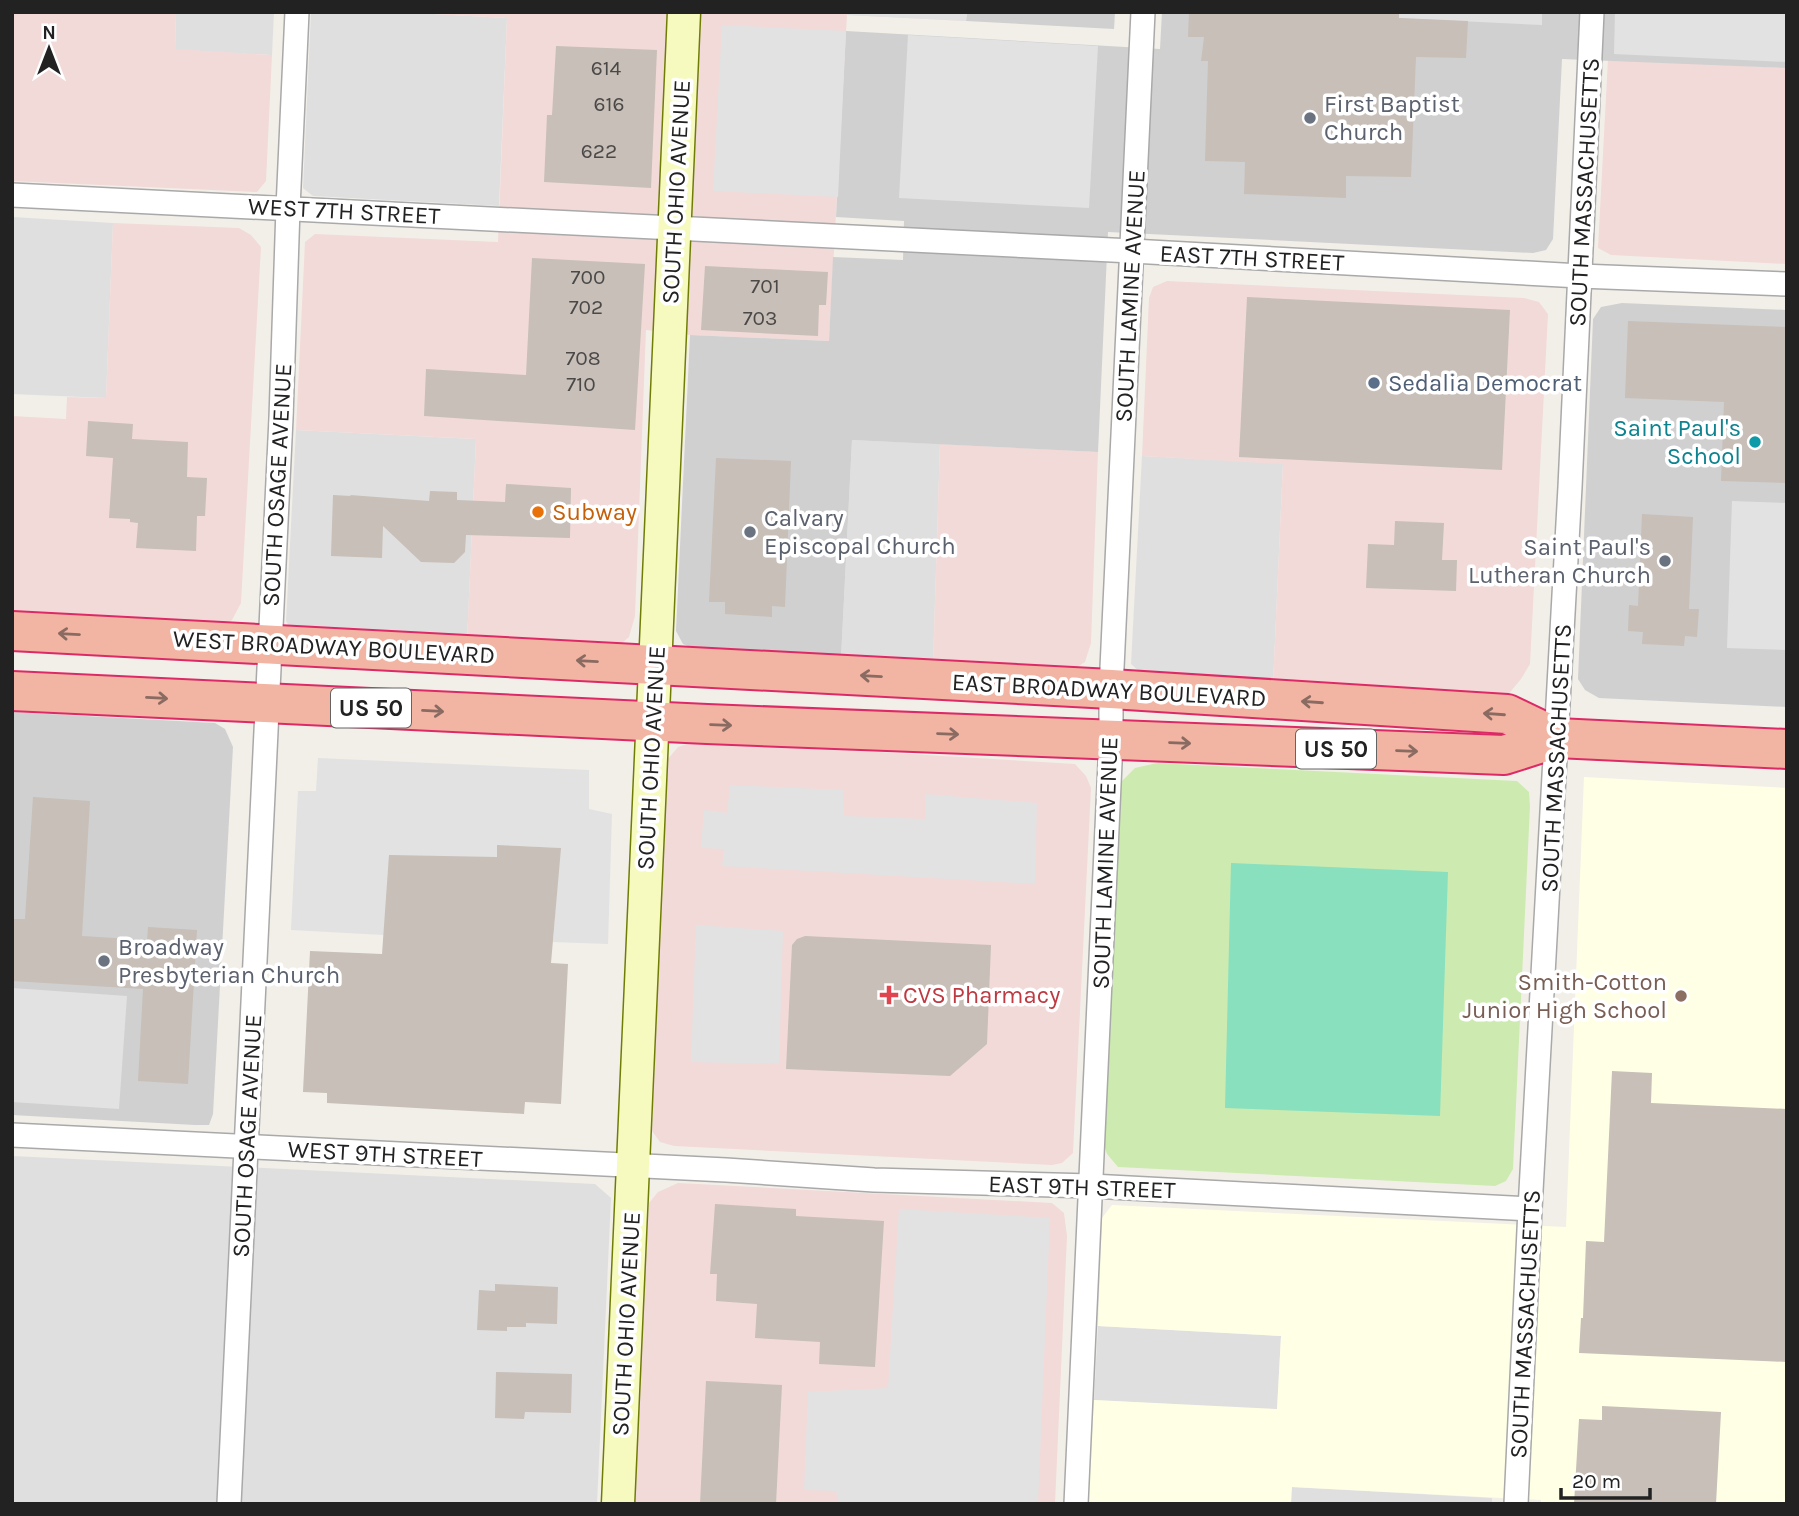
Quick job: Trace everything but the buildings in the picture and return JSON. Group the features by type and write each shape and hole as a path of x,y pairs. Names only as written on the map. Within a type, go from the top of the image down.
{"highway":[{"name":"WEST BROADWAY BOULEVARD","path":"12,631 655,664"},
{"name":"EAST BROADWAY BOULEVARD","path":"655,664 1111,689 1507,715 1557,738"},
{"name":"US 50","path":"12,691 652,722"},
{"name":"EAST BROADWAY BOULEVARD","path":"652,722 1504,755 1557,738 1787,749"}],"main road":[{"name":"SOUTH OHIO AVENUE","path":"618,1504 684,12"}],"street":[{"name":"SOUTH OSAGE AVENUE","path":"229,1504 281,418 297,12"},
{"name":"SOUTH LAMINE AVENUE","path":"1076,1504 1143,12"},
{"name":"SOUTH MASSACHUSETTS","path":"1516,1504 1592,12"},
{"name":"WEST 7TH STREET","path":"12,195 675,227"},
{"name":"EAST 7TH STREET","path":"675,227 1580,276 1787,284"},
{"name":"WEST 9TH STREET","path":"12,1135 633,1166"},
{"name":"EAST 9TH STREET","path":"633,1166 874,1180 1091,1186 1530,1209"}],"shaded area":[{"path":"12,12 176,12 175,49 272,55 266,181 257,192 12,181"},
{"path":"176,12 274,12 272,55 175,50"},
{"path":"311,12 398,12 507,18 499,206 313,196 303,188"},
{"path":"398,12 967,12 966,21 847,15 829,341 690,335 646,330 635,616 629,637 615,649 467,641 476,439 296,430 305,242 315,234 498,242 507,18"},
{"path":"847,12 967,12 966,21 847,15"},
{"path":"967,12 1115,12 1114,29 966,21"},
{"path":"1162,12 1787,12 1787,68 1562,59 1553,239 1546,250 1533,253 1108,232 1098,452 852,440 841,658 701,651 683,644 676,631 690,335 829,341 833,257 903,260 904,221 836,217 846,31 1160,49"},
{"path":"1397,12 1542,12 1542,25 1397,18"},
{"path":"1615,12 1787,12 1787,62 1614,54"},
{"path":"722,25 846,31 838,197 713,191"},
{"path":"908,35 1098,46 1089,208 899,198"},
{"path":"1608,59 1787,68 1787,264 1611,255 1598,248"},
{"path":"12,217 113,223 106,398 12,394"},
{"path":"113,223 239,228 251,235 261,247 241,603 232,620 216,629 12,619 12,416 66,419 67,397 106,398"},
{"path":"1167,281 1524,298 1539,302 1548,314 1530,664 1507,696 1273,684 1283,464 1142,456 1149,298 1153,287"},
{"path":"1622,303 1787,310 1787,707 1599,698 1585,690 1578,679 1593,319 1601,307"},
{"path":"296,430 476,439 467,641 293,633 286,621"},
{"path":"852,440 940,444 933,664 841,658"},
{"path":"940,444 1098,452 1091,643 1085,662 1071,671 933,664"},
{"path":"1142,456 1283,463 1273,684 1141,673 1131,664"},
{"path":"1732,501 1787,503 1787,650 1727,648"},
{"path":"12,712 215,723 225,729 233,747 213,1114 209,1125 12,1115"},
{"path":"696,741 1075,764 1086,776 1091,788 1073,1153 1062,1163 1052,1165 674,1146 660,1142 652,1131 667,760 678,747"},
{"path":"318,758 589,770 589,809 612,814 608,944 553,942 560,848 498,845 497,857 384,935 291,930 298,791 316,791"},
{"name":"Smith-Cotton Junior High School","path":"1584,777 1787,788 1787,1504 1541,1504 1541,1500 1292,1487 1291,1504 1088,1504 1094,1400 1277,1409 1281,1336 1098,1326 1102,1218 1112,1205 1566,1227"},
{"path":"730,785 843,790 844,816 925,819 925,794 1037,803 1035,884 722,866 724,849 701,848 704,810 727,813"},
{"path":"696,925 783,931 779,1064 691,1062"},
{"path":"12,988 127,996 119,1109 12,1102"},
{"path":"12,1156 595,1184 611,1198 597,1504 12,1504"},
{"path":"678,1183 1052,1203 1064,1213 1067,1236 1055,1504 632,1504 649,1203 658,1192"},
{"path":"899,1209 1050,1218 1038,1504 839,1504 836,1491 804,1490 808,1392 888,1388"},
{"path":"1098,1326 1281,1336 1277,1410 1094,1400"},
{"path":"1291,1487 1492,1498 1492,1504 1291,1504"}],"green space":[{"path":"1157,763 1517,781 1529,792 1513,1169 1506,1181 1495,1186 1118,1167 1107,1154 1102,1138 1121,782 1135,768"},
{"path":"1231,863 1448,872 1440,1116 1225,1108"}],"place":[{"name":"First Baptist Church","path":"1310,118"},
{"name":"Sedalia Democrat","path":"1374,383"},
{"name":"Saint Paul's School","path":"1755,442"},
{"name":"Subway","path":"538,512"},
{"name":"Calvary Episcopal Church","path":"750,532"},
{"name":"Saint Paul's Lutheran Church","path":"1665,561"},
{"name":"Broadway Presbyterian Church","path":"104,961"},
{"name":"CVS Pharmacy","path":"889,995"},
{"name":"Smith-Cotton Junior High School","path":"1681,996"}]}
